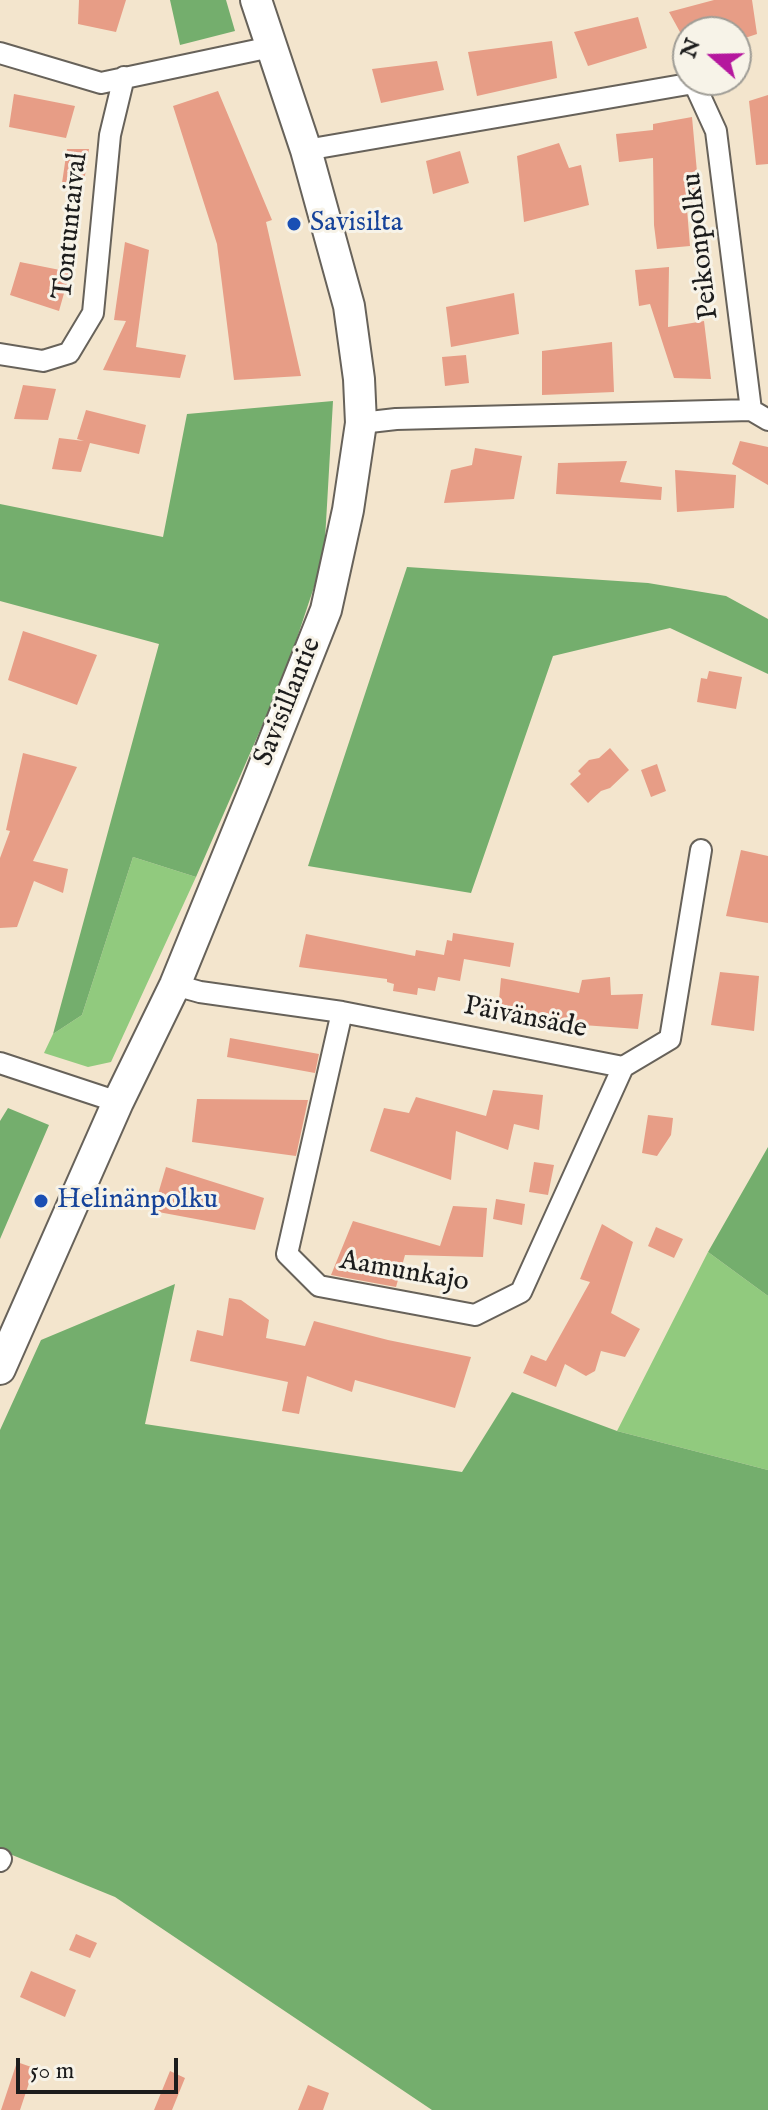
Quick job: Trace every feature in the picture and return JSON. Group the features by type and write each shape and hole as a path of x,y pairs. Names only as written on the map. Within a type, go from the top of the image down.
{"street":[{"name":"Savisillantie","path":"0,1369 118,1102 175,985 326,610 348,510 361,423 359,379 349,306 306,150 256,0"},
{"path":"0,53 101,83 271,47"},
{"name":"Tontuntaival","path":"0,354 43,361 69,353 93,313 110,135 124,77"},
{"name":"Peikonpolku","path":"306,150 694,83 716,131 759,415 396,419 361,423"},
{"path":"623,1067 670,1039 701,850"},
{"name":"Päivänsäde","path":"175,985 200,992 342,1012 623,1067"},
{"name":"Aamunkajo","path":"342,1012 287,1254 319,1286 475,1315 521,1292 623,1067"},
{"path":"0,1063 118,1102"}],"green space":[{"path":"170,0 226,0 235,31 180,45"},
{"path":"333,401 324,557 286,671 196,877 133,857 82,1015 53,1034 159,644 0,601 0,504 163,537 187,414"},
{"path":"407,567 648,583 726,596 768,619 768,674 670,628 553,656 471,893 308,866"},
{"path":"133,857 196,877 111,1062 88,1067 44,1053 53,1034 82,1015"},
{"path":"8,1108 49,1125 0,1239 0,1121"},
{"path":"768,1147 768,1296 708,1252"},
{"path":"708,1252 768,1296 768,1470 617,1431"},
{"path":"175,1284 145,1424 462,1472 512,1392 617,1431 768,1470 768,2110 432,2110 115,1897 0,1850 0,1430 41,1340"}],"building":[{"path":"79,0 126,0 116,32 78,24"},
{"path":"714,0 752,0 757,34 752,36 752,16 672,17 669,12"},
{"path":"638,17 647,48 588,66 574,32"},
{"path":"552,41 557,78 477,96 468,52"},
{"path":"437,61 444,90 381,103 372,69"},
{"path":"218,91 272,220 266,222 301,376 234,380 217,244 173,106"},
{"path":"14,94 75,106 66,138 9,127"},
{"path":"768,95 768,164 756,165 749,101"},
{"path":"692,117 700,205 687,209 690,246 657,249 653,158 619,162 616,134 653,130 653,124"},
{"path":"559,143 569,168 581,165 589,205 524,222 517,156"},
{"path":"67,149 89,149 84,182 62,183"},
{"path":"460,151 469,183 433,194 426,161"},
{"path":"125,242 149,250 136,347 186,355 180,378 103,370 126,321 114,320"},
{"path":"20,262 70,272 59,311 10,295"},
{"path":"669,267 668,327 704,321 711,379 674,378 650,304 639,306 635,270"},
{"path":"514,293 519,334 451,347 446,307"},
{"path":"612,342 614,392 542,395 542,351"},
{"path":"466,355 469,383 445,386 442,357"},
{"path":"23,385 56,389 48,420 14,419"},
{"path":"86,410 146,425 139,454 90,443 81,472 52,469 59,438 84,441 77,439"},
{"path":"740,441 768,447 768,485 732,464"},
{"path":"475,448 522,456 514,499 444,503 451,470 472,465"},
{"path":"627,461 620,482 662,487 661,500 556,494 558,463"},
{"path":"675,470 736,475 734,508 677,512"},
{"path":"23,631 97,655 77,705 8,680"},
{"path":"709,671 742,677 736,709 697,702 701,678 707,679"},
{"path":"610,748 629,770 588,803 570,784 581,774 578,771 589,760 599,758"},
{"path":"23,753 77,767 33,861 68,869 63,893 34,881 17,927 0,928 0,858 10,831 6,830"},
{"path":"657,764 666,791 651,797 641,770"},
{"path":"741,850 768,856 768,923 726,916"},
{"path":"453,933 514,943 510,967 464,959 460,981 438,977 435,991 418,988 417,995 393,991 394,984 387,982 387,979 299,967 306,934 415,956 416,950 444,955 447,940 452,941"},
{"path":"720,972 759,976 754,1031 711,1025"},
{"path":"610,977 611,995 643,994 638,1029 555,1023 498,1011 501,978 579,993 582,980"},
{"path":"230,1038 319,1054 315,1073 227,1057"},
{"path":"493,1090 543,1095 539,1130 514,1124 508,1150 456,1131 451,1180 370,1151 384,1108 409,1113 416,1097 486,1116"},
{"path":"197,1099 308,1100 296,1156 192,1142"},
{"path":"648,1115 673,1118 671,1135 657,1156 642,1153"},
{"path":"534,1162 554,1165 548,1195 529,1192"},
{"path":"166,1167 264,1198 255,1230 153,1211"},
{"path":"496,1199 525,1204 522,1225 493,1219"},
{"path":"453,1206 487,1208 483,1257 405,1255 396,1287 331,1275 353,1221 440,1246"},
{"path":"602,1224 633,1242 611,1313 640,1329 625,1357 601,1351 595,1371 586,1376 565,1364 556,1387 523,1373 531,1355 546,1361 590,1282 580,1279"},
{"path":"656,1227 683,1239 674,1258 648,1246"},
{"path":"229,1298 241,1300 269,1320 266,1338 305,1346 314,1321 471,1357 455,1408 355,1380 352,1392 307,1376 299,1414 282,1411 288,1382 190,1361 197,1330 223,1336"},
{"path":"76,1934 97,1943 90,1958 69,1950"},
{"path":"31,1971 76,1990 65,2017 20,1997"},
{"path":"17,2062 34,2068 20,2110 1,2110"},
{"path":"170,2071 185,2078 172,2110 154,2110"},
{"path":"308,2085 329,2093 323,2110 298,2110"}],"place":[{"name":"Savisilta","path":"294,224"},
{"name":"Helinänpolku","path":"41,1201"}]}
